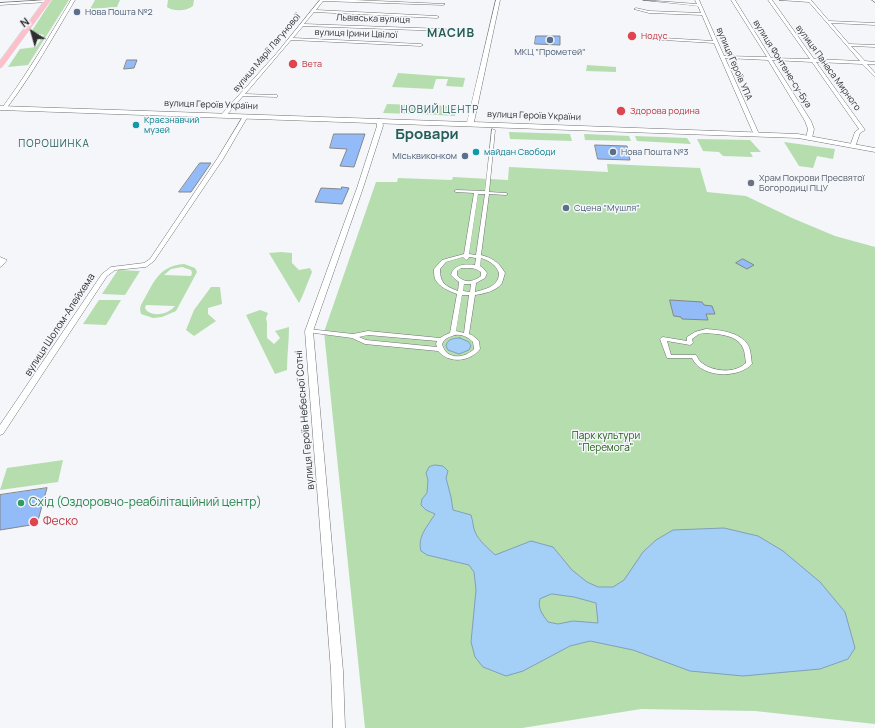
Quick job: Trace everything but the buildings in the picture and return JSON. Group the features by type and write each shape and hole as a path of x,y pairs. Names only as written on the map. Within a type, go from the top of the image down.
{"main road":[{"path":"470,124 498,0"},
{"path":"0,66 47,1"},
{"name":"вулиця Героїв України","path":"2,108 756,134 809,138 875,150"}],"street":[{"path":"2,108 15,94 73,0"},
{"path":"322,0 443,4"},
{"name":"вулиця Марії Лагунової","path":"223,116 291,39 301,24 322,0"},
{"path":"645,0 699,5"},
{"name":"вулиця Героїв УПА","path":"697,0 751,127 756,134"},
{"name":"вулиця Фонтене-су-Буа","path":"733,0 808,121 811,129 809,138"},
{"name":"вулиця Панаса Мирного","path":"770,0 862,130 858,132 852,146"},
{"path":"781,0 809,0 875,76"},
{"path":"0,4 47,1"},
{"path":"636,9 649,12 703,14"},
{"path":"312,12 437,17"},
{"path":"828,22 875,24"},
{"name":"Львівська вулиця","path":"301,24 445,30"},
{"path":"647,38 716,42"},
{"name":"вулиця Ірини Цвілої","path":"291,39 421,45"},
{"path":"848,45 875,46"},
{"path":"722,58 875,63"},
{"path":"242,95 275,96"},
{"name":"вулиця Шолом-Алейхема","path":"0,432 104,275 113,268 146,265 152,260 246,116"},
{"name":"вулиця Героїв Небесної Сотні","path":"339,728 337,671 309,331 360,188 380,126 379,122"},
{"path":"477,267 489,179 493,130"},
{"path":"456,191 506,194"},
{"path":"464,266 476,192"},
{"path":"466,256 478,256 496,264 501,270 502,277 499,283 492,288 472,293 460,292 448,289 441,284 437,278 436,272 444,261 466,256"},
{"path":"0,259 4,260 0,265"},
{"path":"464,266 477,267 484,274 481,279 474,282 462,281 456,278 454,274 457,268 464,266"},
{"path":"453,334 462,281"},
{"path":"466,335 474,282"},
{"path":"309,331 353,336 368,333 441,340"},
{"path":"712,332 727,334 746,346 749,364 735,371 725,372 703,367 696,361 694,356 669,357 663,339 690,342 689,338 698,333 712,332"},
{"path":"453,334 466,335 472,338 477,343 477,349 472,354 464,358 454,358 446,355 440,349 439,344 446,336 453,334"},
{"path":"353,336 364,342 440,349"}],"green space":[{"path":"52,0 69,0 28,65 8,67 20,49 36,47 44,35 31,32"},
{"path":"95,0 120,0 117,7 90,9"},
{"path":"168,0 194,0 193,6 187,9 173,10 167,7"},
{"path":"587,65 616,67 616,72 586,71"},
{"path":"398,73 465,78 463,87 446,86 448,79 436,79 433,89 392,87"},
{"path":"387,104 416,105 413,114 383,113"},
{"path":"422,105 457,106 455,116 420,114"},
{"path":"509,132 570,134 572,141 510,139"},
{"path":"584,134 629,136 631,141 585,140"},
{"path":"635,136 687,138 691,144 637,141"},
{"path":"697,139 750,140 761,152 750,152 753,157 723,156 719,152 703,151"},
{"path":"784,142 835,149 833,159 817,156 813,168 799,166"},
{"name":"Парк культури \"Перемога\"","path":"607,164 700,168 707,192 746,196 792,218 835,236 875,247 875,724 755,711 641,709 522,728 365,728 324,332 376,182 397,182 398,178 452,180 453,177 508,180 509,167 608,172"},
{"path":"269,253 292,253 292,263 299,270 310,268 312,272 299,303"},
{"path":"184,264 195,268 197,272 176,311 162,317 153,318 141,314 141,305 157,278 168,268","holes":["182,267 191,270 191,276 164,275 171,269","146,305 175,306 165,313 154,314 147,311 145,308"]},
{"path":"118,270 140,271 125,295 102,294"},
{"path":"211,287 220,287 222,304 208,308 208,314 216,321 194,336 186,330 194,310"},
{"path":"99,300 121,300 106,325 83,324"},
{"path":"260,310 268,313 266,318 267,338 274,344 280,338 275,331 289,327 287,370 275,374 246,315"},
{"path":"63,460 58,482 0,490 7,468"}],"water":[{"path":"460,338 469,342 471,346 469,350 459,354 448,350 446,346 449,340"},
{"path":"435,465 443,466 448,471 446,478 453,510 471,515 474,530 477,535 495,555 531,541 553,547 572,570 587,582 598,587 613,587 624,580 643,552 656,540 673,530 724,528 758,536 783,551 820,582 845,612 855,648 848,659 820,669 743,676 690,671 633,650 590,641 570,646 523,671 506,676 483,667 475,657 471,642 476,590 474,572 469,565 427,555 421,551 420,546 422,536 435,514 426,510 421,505 422,499 427,493 428,480 426,473 429,467","holes":["552,594 574,597 596,603 598,623 573,621 558,624 548,622 542,614 539,605 540,599"]}],"place":[{"name":"Нова Пошта №2","path":"77,12"},
{"name":"Нодус","path":"632,36"},
{"name":"МКЦ \"Прометей\"","path":"550,40"},
{"name":"Вета","path":"293,64"},
{"name":"Здорова родина","path":"621,111"},
{"name":"Краєзнавчий музей","path":"136,125"},
{"name":"майдан Свободи","path":"476,152"},
{"name":"Нова Пошта №3","path":"613,152"},
{"name":"Міськвиконком","path":"465,156"},
{"name":"Храм Покрови Пресвятої Богородиці ПЦУ","path":"751,183"},
{"name":"Сцена \"Мушля\"","path":"566,208"},
{"name":"Схід (Оздоровчо-реабілітаційний центр)","path":"21,503"},
{"name":"Феско","path":"34,522"}],"district":[{"name":"МАСИВ","path":"451,34"},
{"name":"НОВИЙ ЦЕНТР","path":"440,110"},
{"name":"Бровари","path":"427,135"},
{"name":"ПОРОШИНКА","path":"54,144"}]}
